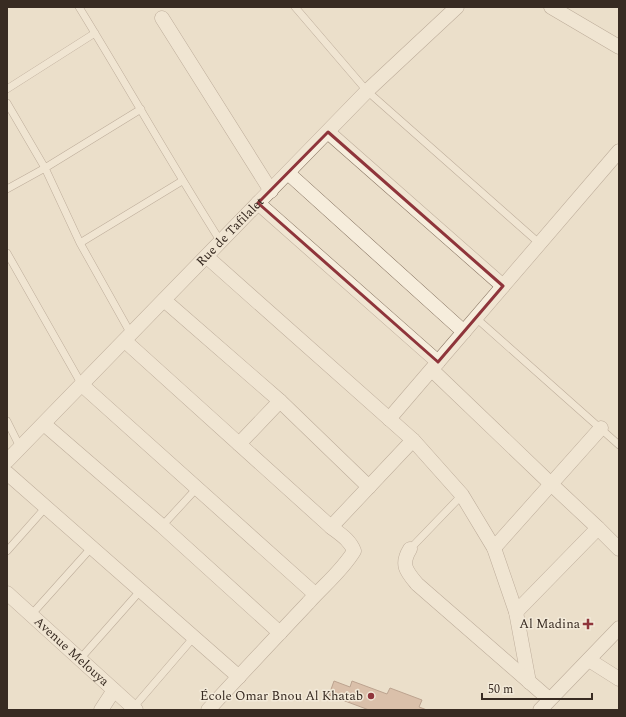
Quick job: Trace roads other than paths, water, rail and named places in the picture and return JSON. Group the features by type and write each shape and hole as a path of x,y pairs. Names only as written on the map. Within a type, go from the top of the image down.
{"street":[{"name":"Rue de Tafilalet","path":"7,461 82,386 367,91 457,7"},
{"path":"550,7 619,47"},
{"path":"162,18 271,191"},
{"path":"328,132 503,286"},
{"path":"389,419 619,151"},
{"path":"288,173 464,332"},
{"path":"258,204 435,366 551,484 619,550"},
{"path":"206,257 413,440 462,495 494,548 516,612 529,682"},
{"path":"164,300 280,401 369,487"},
{"path":"128,338 238,444 352,544 354,551 336,574 315,594 208,710"},
{"path":"82,386 315,594"},
{"path":"238,444 280,401"},
{"path":"44,424 162,526 280,633"},
{"path":"494,548 601,428"},
{"path":"331,527 413,440"},
{"path":"7,473 239,677"},
{"path":"516,612 598,528"},
{"path":"410,549 406,555 405,566 407,572 417,584 549,700"},
{"name":"Avenue Melouya","path":"7,593 135,709"},
{"path":"540,710 619,628"},
{"path":"589,660 619,679"},
{"path":"101,710 114,690"}],"lane":[{"path":"79,7 141,109 182,181 221,242"},
{"path":"295,7 367,91 539,244"},
{"path":"7,89 95,34"},
{"path":"7,103 45,168 80,243 128,338"},
{"path":"7,189 45,168 141,109"},
{"path":"80,243 182,181"},
{"path":"7,253 82,386"},
{"path":"476,318 619,445"},
{"path":"7,421 20,447"},
{"path":"162,526 198,488"},
{"path":"410,549 462,495"},
{"path":"7,551 46,507"},
{"path":"31,615 92,547"},
{"path":"80,659 141,590"},
{"path":"135,709 194,637"}],"place":[{"name":"Al Madina","path":"588,624"},
{"name":"École Omar Bnou Al Khatab","path":"371,696"}]}
